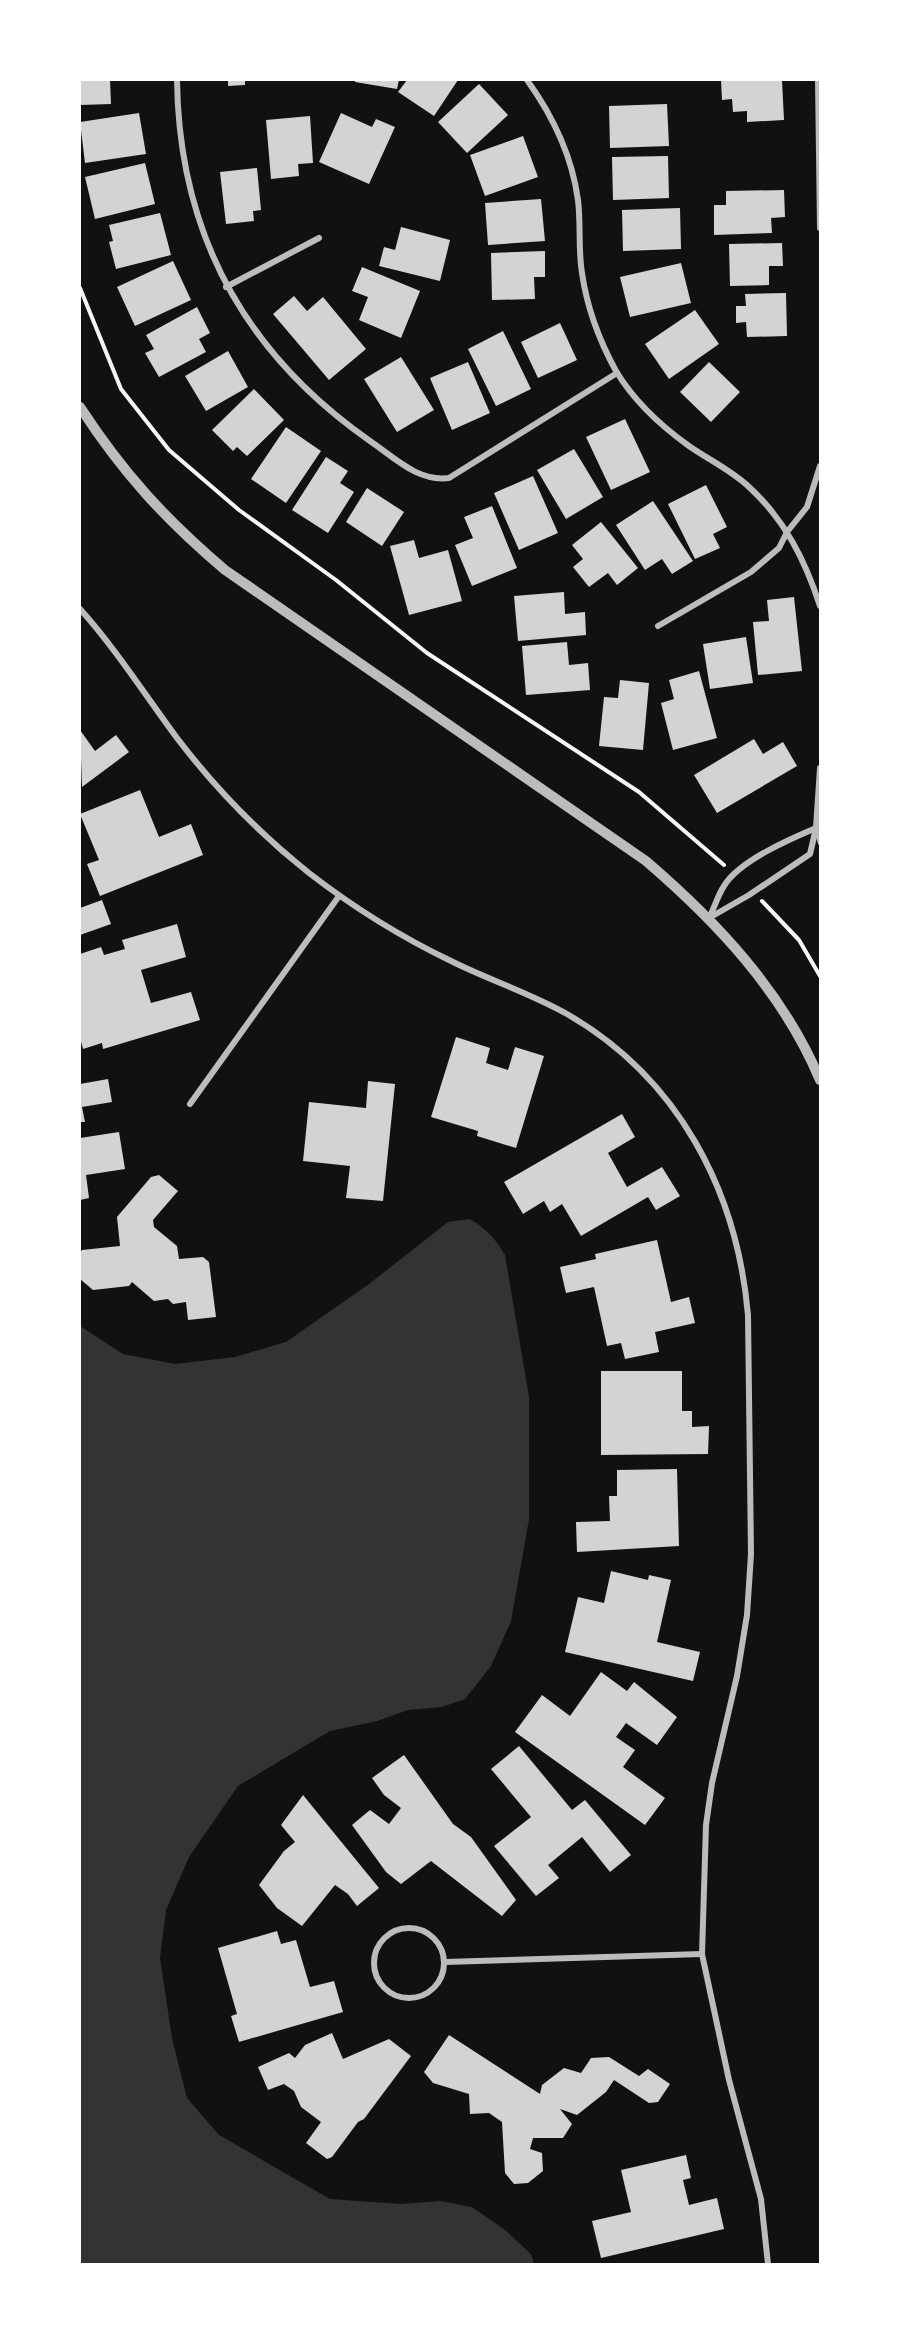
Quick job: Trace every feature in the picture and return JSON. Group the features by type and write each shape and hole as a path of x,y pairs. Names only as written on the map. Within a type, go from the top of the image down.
{"street":[{"path":"177,80 184,166 197,216 226,287 266,347 300,386 348,426 419,475 434,480 449,478 617,373"},
{"path":"527,80 543,101 559,132 571,166 578,201 581,272 588,307 600,340 617,373 649,413 690,447 748,486 772,511 806,566 820,606"},
{"path":"818,80 820,228"},
{"path":"226,287 319,237"},
{"path":"80,407 109,452 149,500 225,570 646,861 709,918 749,963 785,1014 820,1080"},
{"path":"658,626 752,572 779,548 787,532 807,507 820,466"},
{"path":"80,609 112,645 178,739 217,787 260,831 339,896 396,933 451,961 550,1005 610,1043 668,1100 711,1169 739,1246 748,1315 752,1554 747,1615 737,1676 712,1783 706,1825 702,1954 729,2080 762,2199 768,2265"},
{"path":"709,918 749,895 810,854 816,828 820,768"},
{"path":"709,918 725,884 775,845 816,828"},
{"path":"190,1104 339,896"},
{"path":"410,1928 427,1932 437,1940 445,1962 438,1984 430,1992 409,1998 387,1991 375,1973 374,1962 376,1950 382,1939 392,1931 410,1928"},
{"path":"445,1962 702,1954"}],"lane":[{"path":"816,828 820,843"}],"path":[{"path":"80,288 121,389 169,450 239,510 336,580 427,653 639,792 719,860"},
{"path":"769,907 799,940 820,976"}],"shaded area":[{"path":"470,1219 490,1235 505,1255 529,1397 529,1519 511,1621 491,1666 465,1699 442,1707 408,1710 377,1721 330,1731 238,1786 189,1857 166,1910 160,1958 172,2038 187,2098 219,2135 330,2199 401,2204 440,2201 472,2207 505,2230 531,2254 534,2264 80,2264 80,1326 123,1354 175,1364 235,1357 286,1342 369,1284 448,1222"}],"building":[{"path":"80,80 110,80 111,104 80,105"},
{"path":"228,80 245,80 245,85 228,86"},
{"path":"355,80 399,80 397,89 355,82"},
{"path":"407,80 458,80 434,116 398,92"},
{"path":"721,80 782,80 784,120 747,122 747,111 733,112 732,99 722,100"},
{"path":"479,84 508,115 467,153 438,122"},
{"path":"667,104 669,146 610,148 609,106"},
{"path":"139,113 146,154 85,163 80,122"},
{"path":"341,113 372,127 376,119 395,127 369,184 319,162"},
{"path":"310,116 313,163 298,164 299,176 271,179 266,120"},
{"path":"523,136 538,177 485,196 470,155"},
{"path":"668,156 669,198 613,200 612,157"},
{"path":"145,163 155,204 95,219 85,177"},
{"path":"257,168 261,210 253,211 254,221 226,224 220,172"},
{"path":"784,190 785,217 771,218 772,233 714,235 714,205 726,205 726,191"},
{"path":"541,199 545,241 488,245 485,203"},
{"path":"680,208 681,249 623,251 622,210"},
{"path":"160,213 171,255 116,269 109,242 113,241 109,225"},
{"path":"401,227 450,240 440,281 379,266 384,247 395,250"},
{"path":"782,243 783,266 769,266 769,285 730,286 729,244"},
{"path":"545,251 545,277 534,277 535,299 492,300 491,253"},
{"path":"173,261 191,300 135,326 117,287"},
{"path":"681,263 691,303 630,317 620,277"},
{"path":"362,267 420,291 401,338 359,320 368,297 352,291"},
{"path":"786,293 787,336 747,337 746,322 736,323 736,306 746,306 745,294"},
{"path":"294,296 307,311 323,297 366,349 329,380 273,314"},
{"path":"197,307 210,333 199,339 206,352 159,377 145,353 154,349 146,335"},
{"path":"695,310 719,344 669,379 645,344"},
{"path":"560,323 577,360 538,378 521,342"},
{"path":"503,331 531,389 496,406 468,349"},
{"path":"228,351 248,387 206,411 185,376"},
{"path":"401,357 434,410 397,432 364,379"},
{"path":"468,362 490,413 452,430 430,378"},
{"path":"709,362 740,392 711,422 680,392"},
{"path":"254,389 284,420 247,456 237,447 233,451 212,430"},
{"path":"625,419 650,472 611,490 586,437"},
{"path":"286,427 321,451 286,503 251,479"},
{"path":"574,449 603,497 566,519 537,470"},
{"path":"326,457 348,471 340,483 354,492 328,533 292,510"},
{"path":"533,476 558,533 519,550 494,493"},
{"path":"706,485 727,527 713,534 720,548 695,559 668,504"},
{"path":"367,488 404,512 382,546 346,522"},
{"path":"653,501 693,561 672,574 662,559 645,570 616,525"},
{"path":"492,506 517,568 472,586 455,545 473,538 464,517"},
{"path":"601,522 638,568 617,585 608,573 589,587 573,567 583,559 572,545"},
{"path":"414,540 419,558 448,550 462,601 409,615 390,546"},
{"path":"564,592 565,614 585,612 586,635 518,641 514,596"},
{"path":"794,597 802,671 758,675 753,622 769,621 767,600"},
{"path":"746,637 753,683 710,689 703,644"},
{"path":"567,642 569,665 588,663 590,690 526,695 522,646"},
{"path":"699,671 717,738 673,750 661,703 674,699 669,680"},
{"path":"620,680 649,683 643,750 599,746 604,697 618,698"},
{"path":"80,730 95,751 116,735 129,752 82,787"},
{"path":"754,739 763,754 783,742 797,766 717,813 694,775"},
{"path":"140,790 159,837 191,824 203,855 100,896 87,864 99,860 80,814"},
{"path":"102,900 111,924 80,935 80,908"},
{"path":"177,924 186,957 141,970 151,1003 191,992 200,1020 103,1049 102,1043 83,1049 80,1038 80,954 101,947 104,955 125,949 122,940"},
{"path":"456,1037 490,1048 486,1063 508,1070 515,1047 544,1056 516,1148 477,1136 478,1131 431,1117"},
{"path":"108,1079 112,1102 82,1107 85,1122 80,1122 80,1084"},
{"path":"368,1081 395,1084 383,1201 346,1198 350,1166 303,1161 309,1102 366,1108"},
{"path":"622,1114 635,1137 608,1153 627,1187 662,1167 680,1196 656,1210 648,1197 581,1236 562,1204 550,1212 544,1201 523,1214 504,1182"},
{"path":"119,1132 125,1169 86,1175 89,1198 80,1200 80,1138"},
{"path":"159,1175 178,1191 153,1220 154,1227 177,1246 179,1259 203,1257 209,1262 216,1317 188,1320 186,1302 173,1304 168,1299 154,1301 132,1282 129,1286 93,1290 80,1279 82,1250 120,1246 117,1217 151,1177"},
{"path":"657,1240 671,1302 689,1297 695,1323 655,1332 659,1352 625,1359 621,1343 607,1346 594,1287 566,1293 560,1267 596,1259 595,1254"},
{"path":"601,1371 682,1371 682,1411 692,1411 692,1427 709,1426 708,1454 601,1455"},
{"path":"677,1469 679,1546 577,1552 576,1522 610,1521 609,1496 617,1496 617,1470"},
{"path":"611,1571 648,1580 649,1575 671,1580 657,1642 700,1652 693,1681 565,1652 578,1597 604,1603"},
{"path":"601,1672 627,1691 634,1682 677,1717 657,1745 626,1723 616,1737 635,1750 623,1767 665,1798 645,1825 515,1732 542,1695 570,1716"},
{"path":"519,1746 572,1810 585,1800 631,1855 610,1872 582,1837 548,1865 559,1878 536,1896 494,1846 531,1817 491,1769"},
{"path":"404,1755 453,1824 471,1837 516,1900 502,1916 431,1861 401,1884 386,1872 352,1825 370,1810 389,1824 401,1808 384,1795 372,1778"},
{"path":"303,1795 379,1888 357,1906 348,1894 335,1885 302,1926 277,1908 259,1885 284,1851 295,1842 281,1825"},
{"path":"277,1931 281,1944 296,1940 310,1987 334,1981 343,2012 239,2042 231,2016 237,2014 218,1948"},
{"path":"332,2033 343,2059 389,2039 411,2056 364,2119 358,2122 332,2157 327,2159 306,2143 321,2122 301,2107 294,2091 284,2084 268,2090 258,2067 289,2053 295,2058 305,2045"},
{"path":"449,2035 540,2094 542,2085 564,2068 581,2073 591,2058 609,2057 639,2076 648,2069 670,2084 658,2102 649,2103 614,2080 606,2092 577,2115 560,2109 572,2124 563,2138 533,2138 530,2149 542,2153 543,2171 528,2183 514,2184 505,2173 502,2122 489,2113 470,2114 469,2094 433,2083 424,2072"},
{"path":"686,2155 691,2178 683,2180 689,2205 717,2198 724,2229 601,2258 592,2221 631,2212 621,2170"}]}
